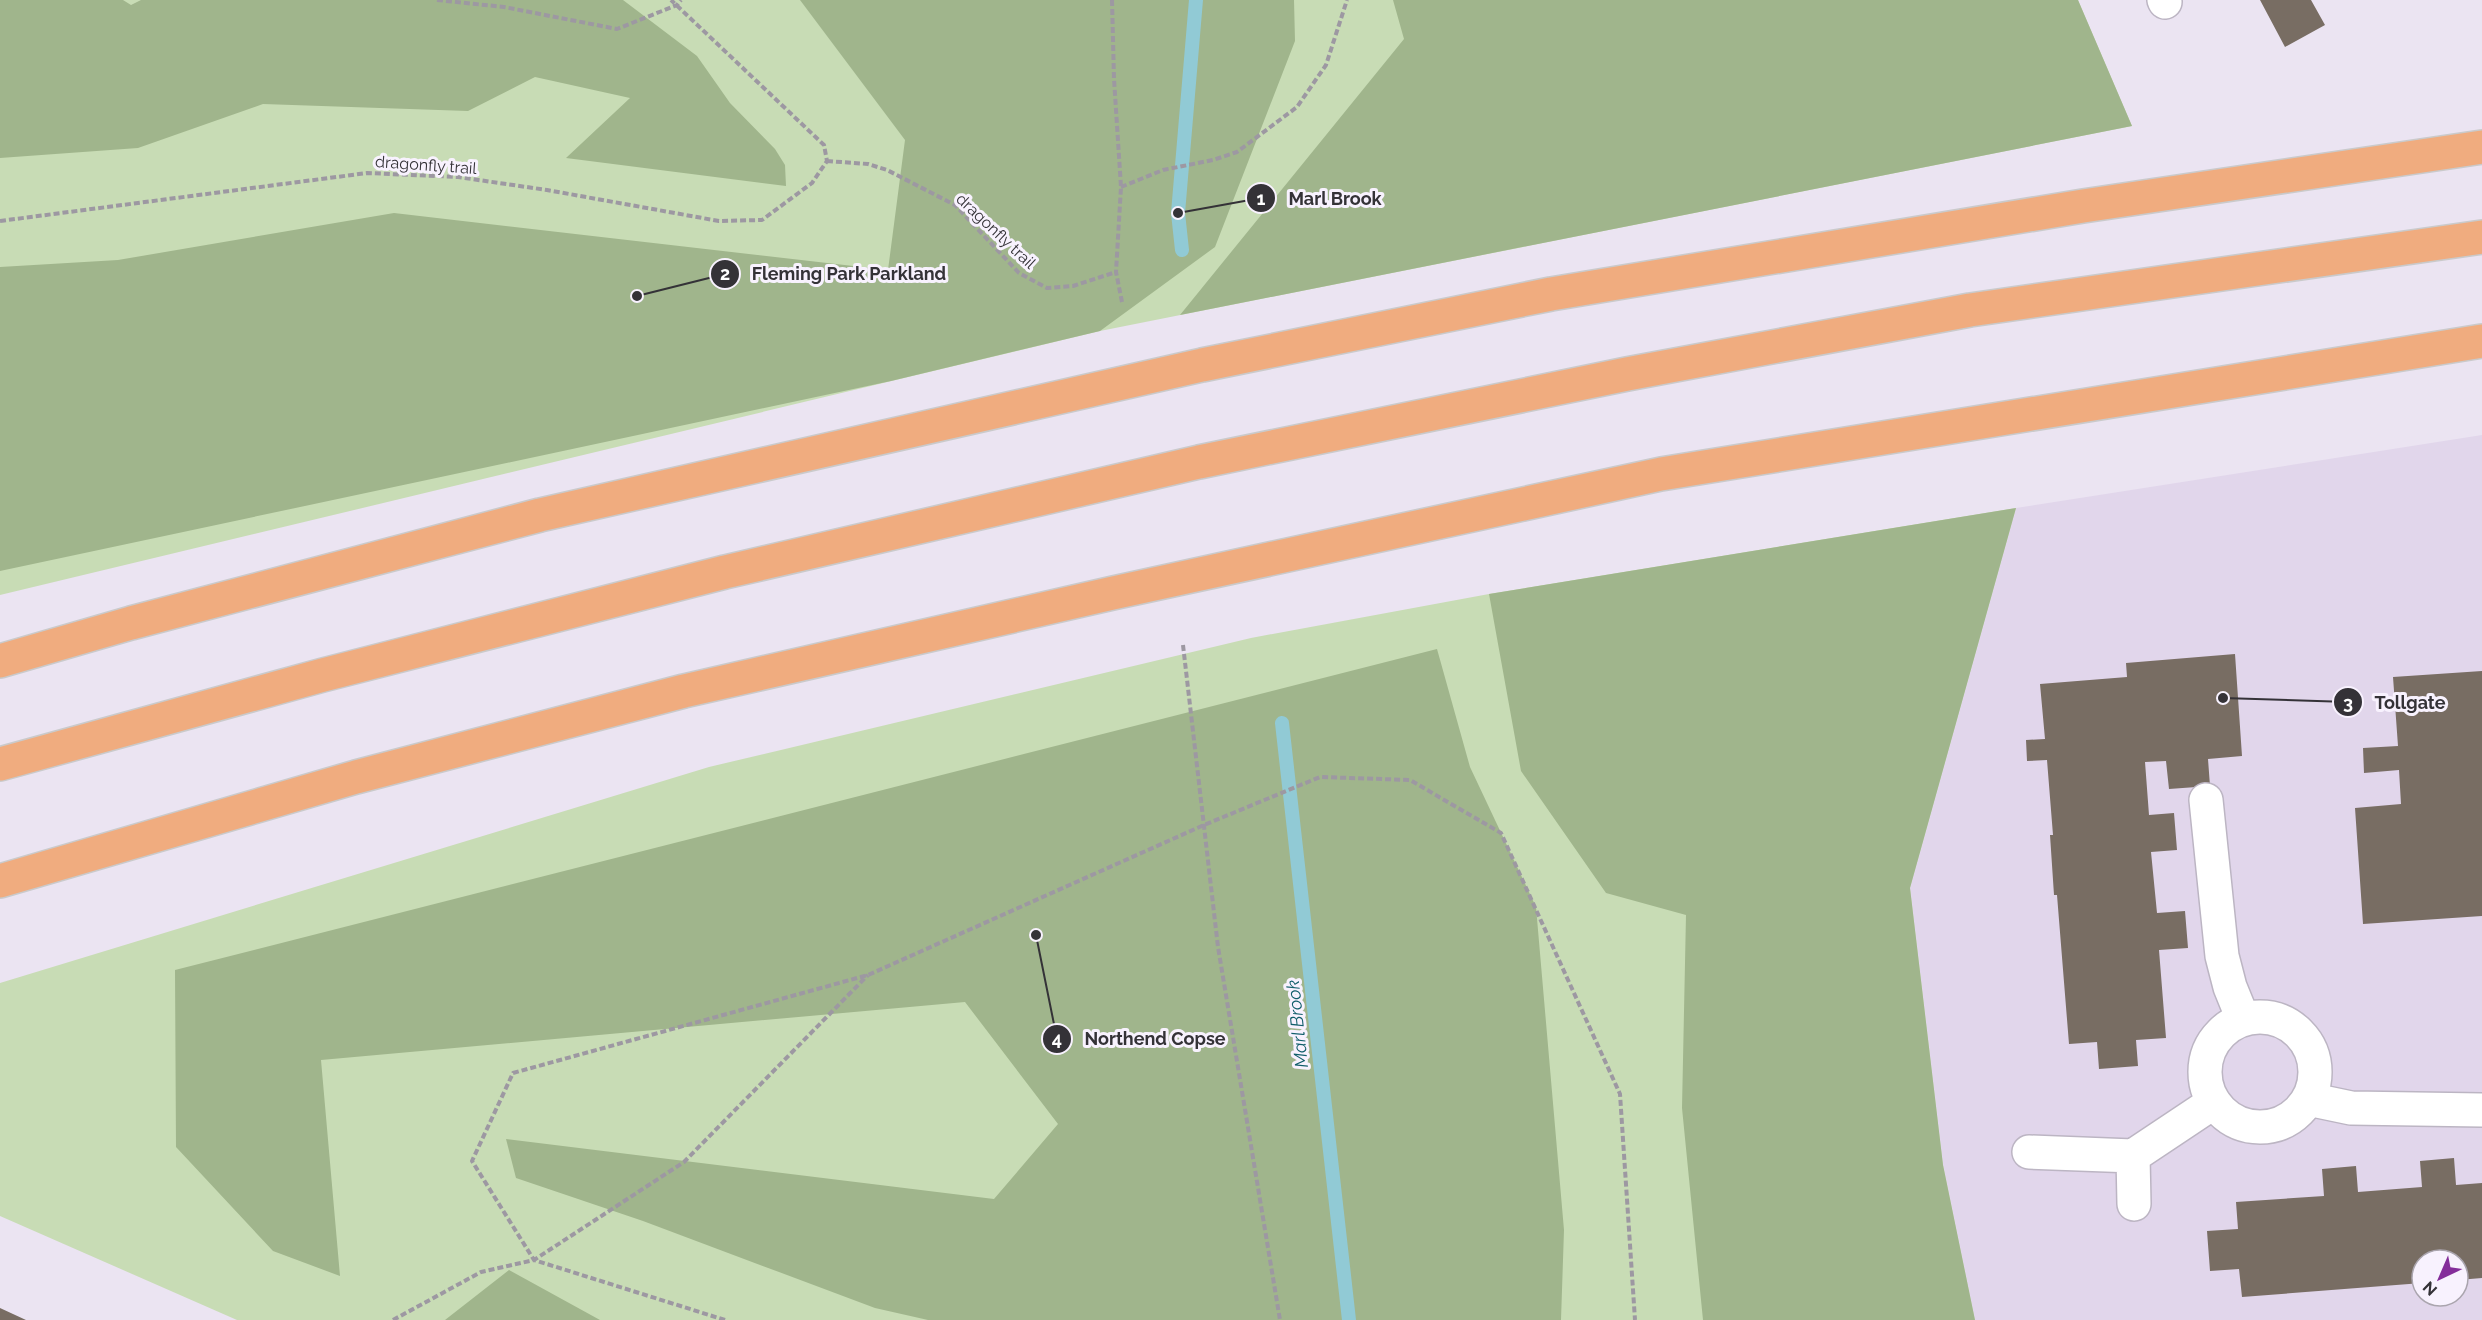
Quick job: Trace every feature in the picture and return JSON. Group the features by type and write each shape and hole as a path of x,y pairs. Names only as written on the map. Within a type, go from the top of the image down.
{"highway":[{"path":"0,661 131,623 540,515 1214,362 1551,294 2084,206 2482,147"},
{"path":"0,764 323,675 724,572 1199,462 1627,374 1970,310 2482,237"},
{"path":"0,881 356,777 684,691 1171,580 1661,474 2482,341"}],"street":[{"path":"2206,800 2222,956 2229,987 2243,1019"},
{"path":"2262,1016 2280,1020 2297,1030 2308,1045 2315,1063 2314,1082 2308,1099 2296,1114 2280,1123 2261,1126 2242,1124 2226,1114 2214,1102 2207,1085 2205,1068 2209,1052 2217,1038 2229,1027 2243,1019 2262,1016"},
{"path":"2308,1099 2351,1108 2482,1110"},
{"path":"2029,1152 2133,1156 2214,1102"},
{"path":"2133,1156 2134,1204"}],"path":[{"path":"437,0 504,7 617,29 676,5 681,0"},
{"path":"671,0 824,145 828,161"},
{"path":"1112,0 1114,79 1121,187 1116,272 1122,302"},
{"path":"1121,187 1164,170 1213,160 1237,152 1298,107 1326,66 1347,0"},
{"name":"dragonfly trail","path":"0,221 367,173 458,177 547,190 719,221 762,220 812,183 828,161 868,164 887,170 955,205 1019,273 1047,288 1073,286 1116,272"},
{"path":"1183,645 1218,946 1281,1320"},
{"path":"725,1320 534,1260 472,1161 513,1073 868,975 1204,825 1320,777 1410,780 1501,833 1620,1094 1635,1320"},
{"path":"393,1320 482,1272 534,1260 684,1162 868,975"}],"shaded area":[{"path":"2482,435 2482,1320 1975,1320 1943,1165 1910,888 2016,508"}],"green space":[{"path":"0,0 2078,0 2132,126 1100,331 0,595"},
{"path":"0,0 123,0 131,5 141,0 623,0 697,56 730,103 775,149 785,165 786,186 566,158 630,98 535,77 468,111 263,104 138,148 0,158"},
{"path":"800,0 1294,0 1295,41 1215,247 1100,331 891,381 0,571 0,267 118,260 394,213 888,270 905,140"},
{"path":"1393,0 2078,0 2132,126 1180,315 1404,39"},
{"path":"2016,508 1910,888 1943,1165 1975,1320 237,1320 0,1216 0,983 709,767 1251,638 1489,594"},
{"path":"2016,508 1910,888 1943,1165 1975,1320 1703,1320 1682,1108 1686,915 1606,893 1521,771 1489,594"},
{"path":"1437,649 1470,767 1536,907 1564,1230 1561,1320 928,1320 875,1308 643,1221 516,1178 506,1139 994,1199 1058,1124 965,1002 321,1060 340,1276 273,1251 176,1147 175,970"},
{"path":"509,1270 600,1320 445,1320"}],"building":[{"path":"2260,0 2311,0 2325,25 2285,47"},
{"path":"2235,654 2242,756 2208,759 2210,786 2169,789 2166,761 2145,762 2149,815 2174,813 2177,850 2151,852 2157,913 2185,911 2188,948 2159,950 2166,1038 2136,1040 2138,1066 2099,1069 2097,1042 2069,1044 2057,895 2054,895 2050,835 2053,835 2047,760 2027,761 2026,740 2045,739 2040,684 2127,677 2126,663"},
{"path":"2482,671 2482,916 2363,924 2355,808 2401,804 2399,770 2364,773 2363,748 2398,746 2393,677"},
{"path":"2454,1158 2456,1185 2482,1183 2482,1278 2470,1279 2470,1248 2410,1248 2410,1284 2242,1297 2239,1269 2210,1271 2207,1231 2238,1229 2236,1202 2324,1196 2322,1169 2356,1166 2358,1192 2422,1187 2420,1161"},
{"path":"0,1308 26,1320 0,1320"}],"waterway":[{"name":"Marl Brook","path":"1182,250 1178,213 1196,0"},
{"name":"Marl Brook","path":"1282,723 1349,1320"}],"place":[{"name":"Marl Brook","path":"1178,213"},
{"name":"Fleming Park Parkland","path":"637,296"},
{"name":"Tollgate","path":"2223,698"},
{"name":"Northend Copse","path":"1036,935"}]}
